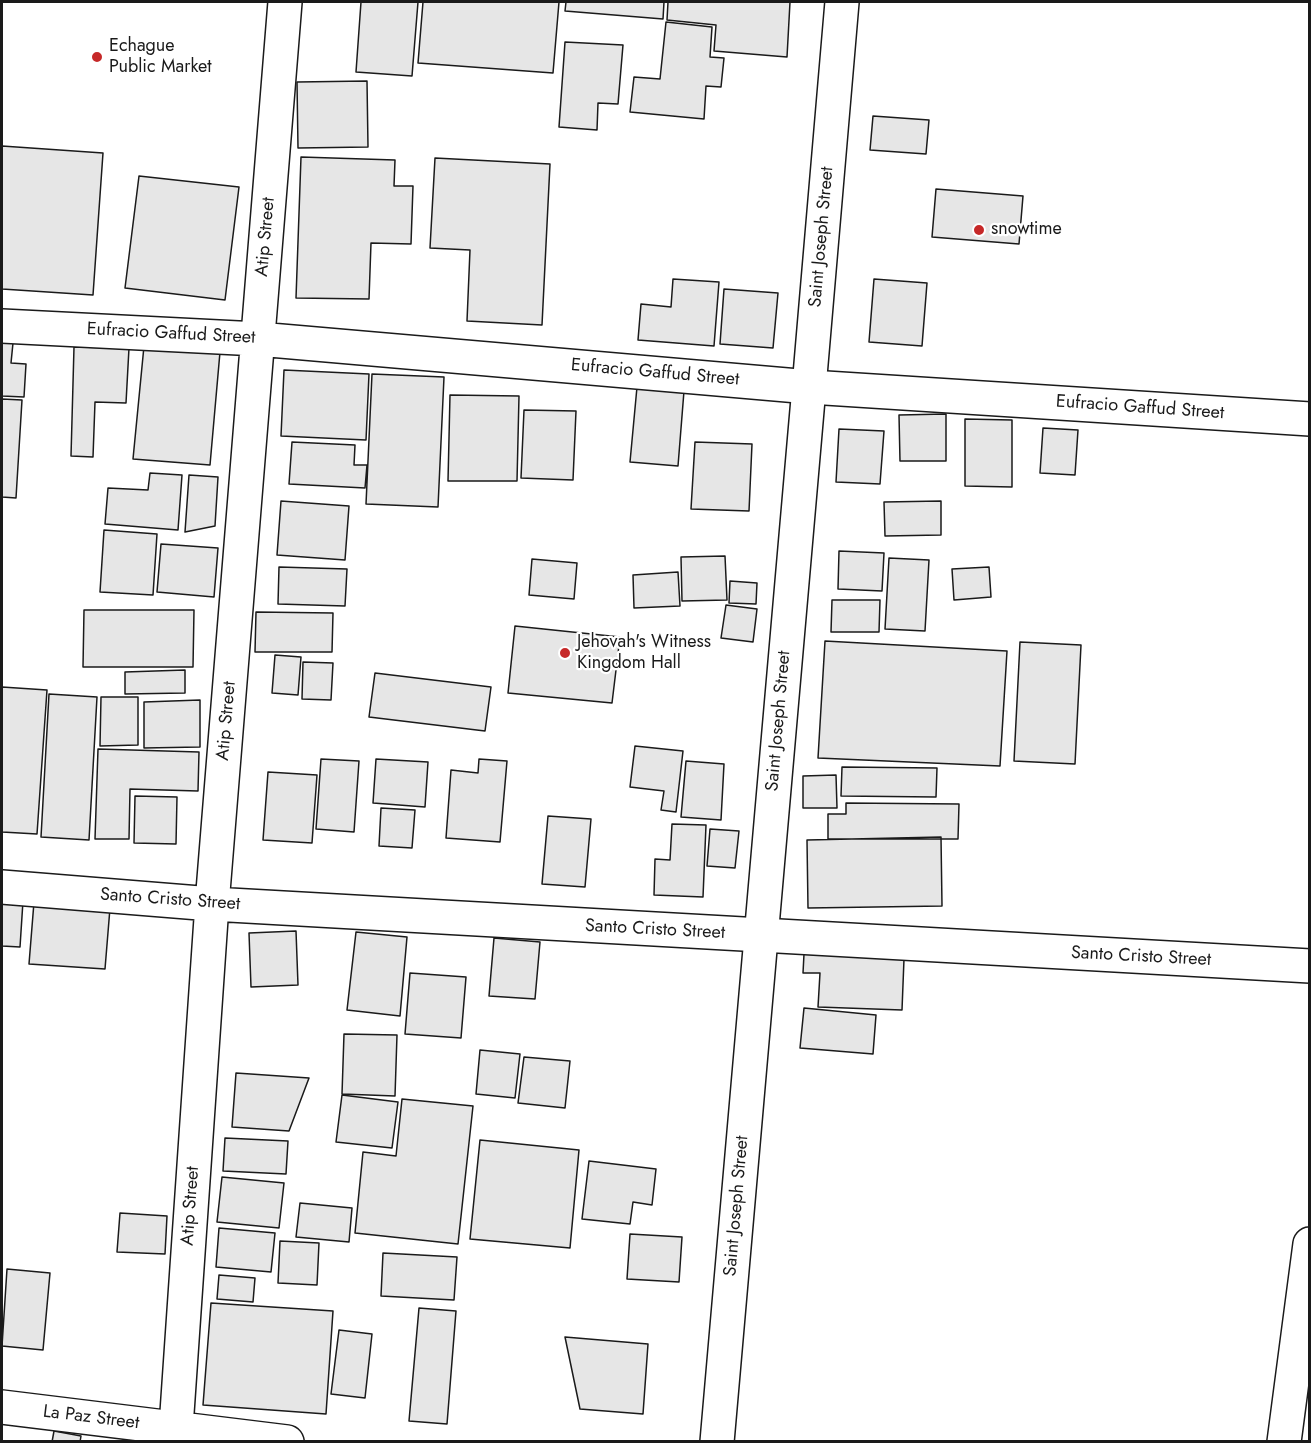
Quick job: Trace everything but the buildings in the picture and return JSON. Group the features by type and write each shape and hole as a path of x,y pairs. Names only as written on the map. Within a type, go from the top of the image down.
{"street":[{"name":"Atip Street","path":"175,1435 212,904 285,2"},
{"name":"Saint Joseph Street","path":"717,1442 759,936 810,387 842,2"},
{"name":"Eufracio Gaffud Street","path":"2,326 258,339 810,387 1310,419"},
{"name":"Santo Cristo Street","path":"2,887 212,904 1310,966"},
{"path":"1284,1442 1310,1244"},
{"name":"La Paz Street","path":"2,1407 175,1435 287,1442"}],"place":[{"name":"Echague Public Market","path":"97,57"},
{"name":"snowtime","path":"979,230"},
{"name":"Jehovah's Witness Kingdom Hall","path":"565,653"}]}
